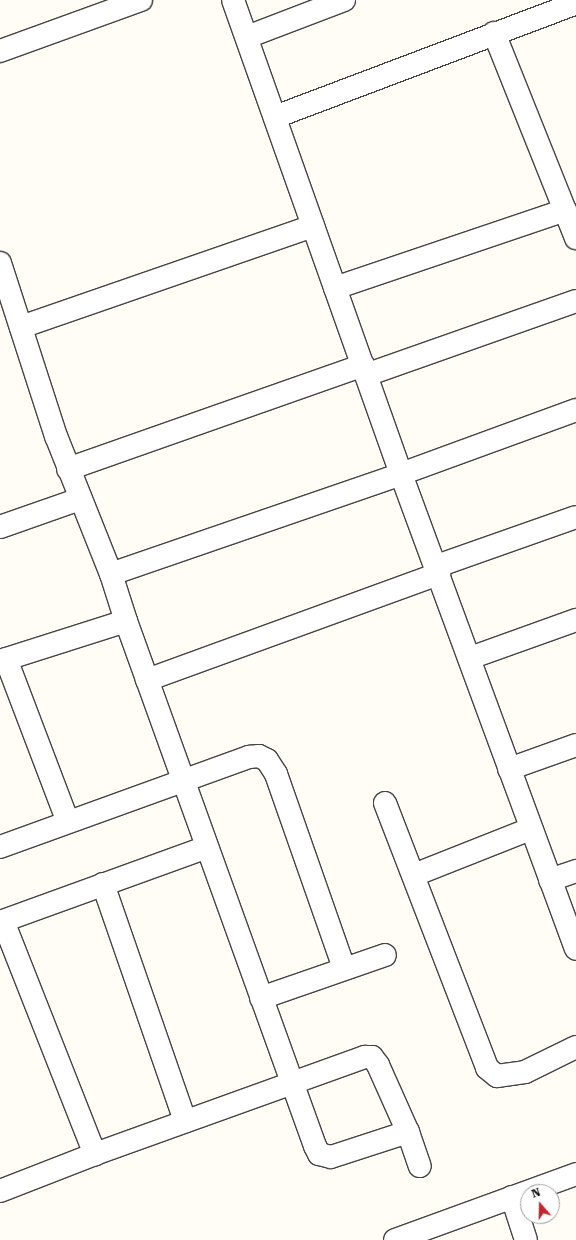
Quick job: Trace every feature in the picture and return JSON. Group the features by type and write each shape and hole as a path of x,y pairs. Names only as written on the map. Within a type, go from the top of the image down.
{"street":[{"path":"0,51 141,0"},
{"path":"234,0 401,474 470,658 530,829 576,949"},
{"path":"247,37 344,0"},
{"path":"275,117 576,3"},
{"path":"494,33 576,238"},
{"path":"335,288 565,210"},
{"path":"21,327 313,226"},
{"path":"0,262 68,470 111,574 126,621 183,781 315,1146 319,1154 325,1157 338,1156 408,1132"},
{"path":"68,470 364,370 576,301"},
{"path":"111,574 401,474 576,410"},
{"path":"0,527 80,499"},
{"path":"147,680 576,517"},
{"path":"470,658 576,620"},
{"path":"68,822 3,660 126,621"},
{"path":"509,769 576,745"},
{"path":"0,847 249,757 259,756 267,760 276,774 344,968"},
{"path":"385,803 487,1068 497,1076 525,1072 576,1048"},
{"path":"414,876 530,829"},
{"path":"95,1154 2,921 207,847"},
{"path":"550,880 576,870"},
{"path":"103,884 185,1121"},
{"path":"261,998 385,955"},
{"path":"0,1191 95,1154 292,1082 354,1060 372,1057 384,1076 408,1132 420,1166"},
{"path":"395,1240 576,1174"},
{"path":"512,1197 526,1240"}]}
